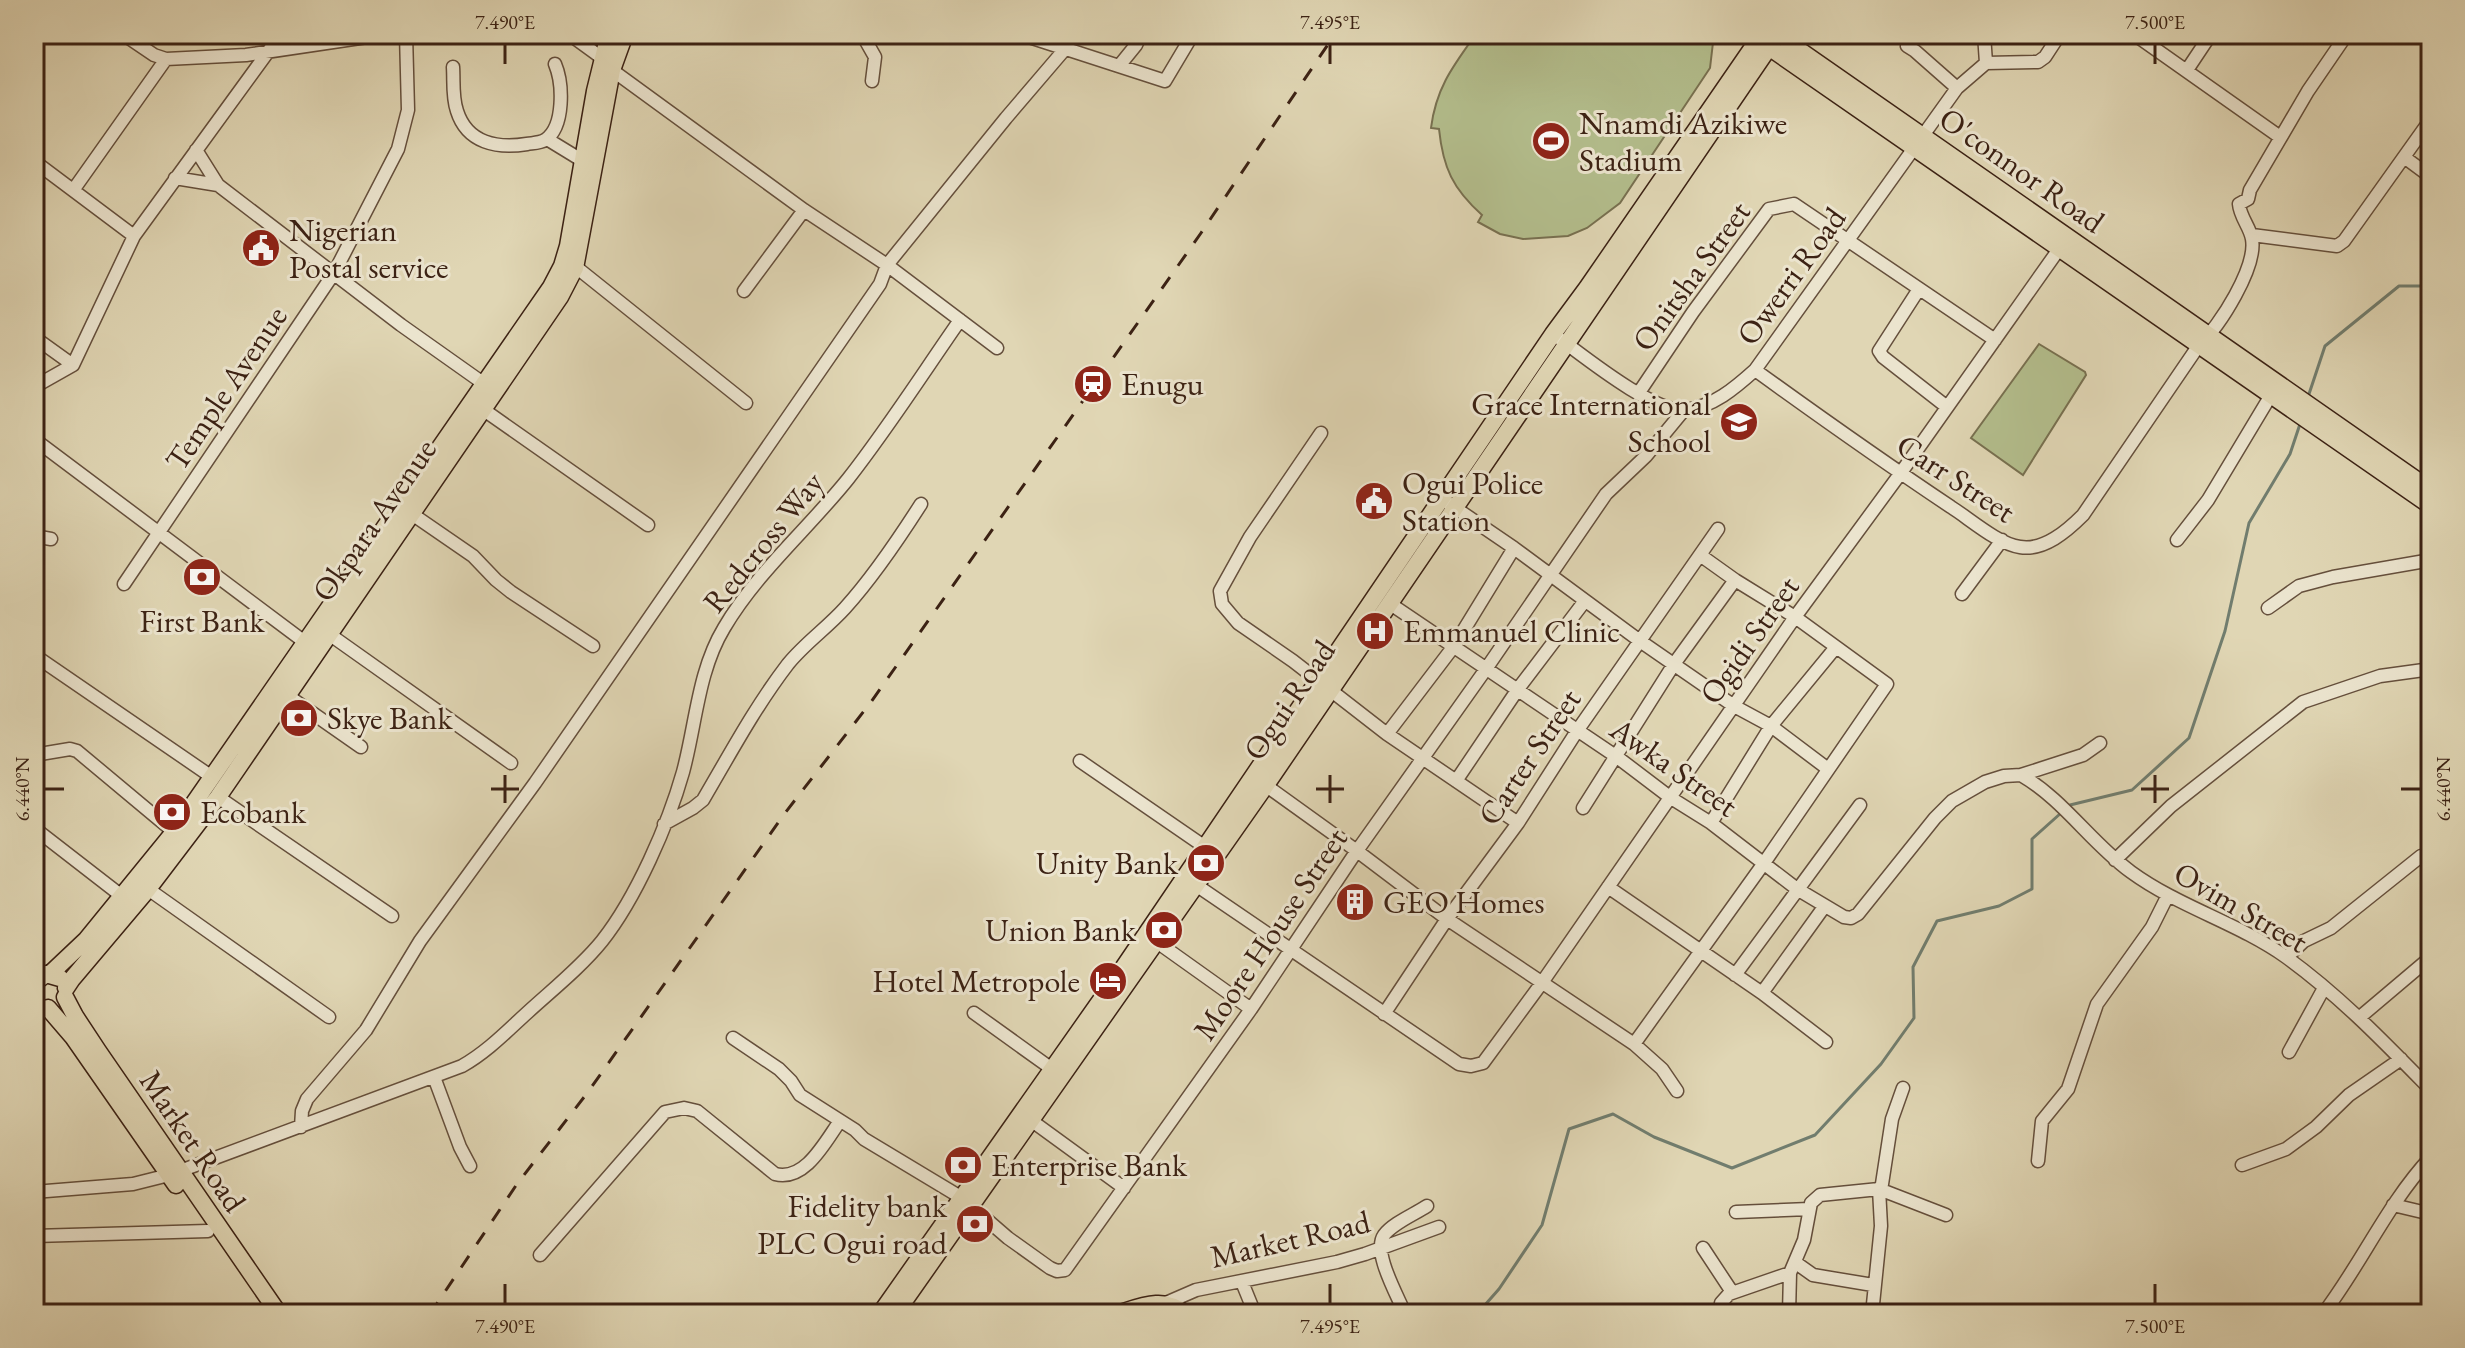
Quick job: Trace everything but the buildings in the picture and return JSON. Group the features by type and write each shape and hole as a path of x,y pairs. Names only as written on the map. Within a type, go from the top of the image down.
{"main road":[{"name":"Okpara Avenue","path":"39,1005 59,1006 72,979 148,889 174,832 212,777 311,647 490,388 560,297 570,262 607,64 609,34"},
{"name":"Okpara Avenue","path":"570,262 583,161 607,64 625,34"},
{"path":"1758,65 1798,57 1791,34"},
{"name":"O'connor Road","path":"1770,38 2273,391 2326,424"},
{"name":"Ogui Road","path":"880,1314 1032,1121 1157,942 1324,685 1560,339 1758,65 1770,38"},
{"name":"Ogui Road","path":"1560,339 1587,288 1770,38"},
{"name":"Okpara Avenue","path":"34,983 50,974 86,940 218,797 288,696 311,647 329,634 412,514 435,466 484,410 490,388"},
{"path":"2326,424 2431,490"},
{"path":"2326,424 2431,506"},
{"name":"Ogui Road","path":"1324,685 1389,603 1448,503"},
{"name":"Ogui Road","path":"895,1314 1052,1069 1205,847 1259,781"},
{"name":"Market Road","path":"50,974 61,978 75,1016 208,1231 266,1314"},
{"name":"Market Road","path":"39,1005 73,1037 279,1314"},
{"path":"1117,1314 1152,1303 1186,1314"}],"street":[{"path":"123,34 154,55 166,59 267,52 387,34"},
{"path":"34,387 73,365 134,236 281,34"},
{"name":"Temple Avenue","path":"124,584 334,273 404,135 408,110 406,34"},
{"path":"569,34 804,210 887,265 997,348"},
{"path":"862,34 875,57 872,81"},
{"path":"1020,34 1165,81 1193,34"},
{"path":"1119,66 1141,34"},
{"path":"1984,34 1986,63 2038,62 2045,57 2060,34"},
{"path":"2134,34 2280,137"},
{"path":"2187,70 2211,34"},
{"path":"2347,34 2280,137 2248,199 2239,204 2245,226 2252,235 2337,246 2344,241 2431,119"},
{"path":"1907,46 1957,88"},
{"path":"301,1127 307,1099 366,1030 420,941 544,770 807,392 880,284 887,265 1065,49"},
{"path":"74,189 166,59"},
{"name":"Owerri Road","path":"1684,410 1724,396 1755,370 1957,88 1986,63"},
{"path":"547,139 556,124 561,101 560,75 555,64"},
{"path":"453,67 456,110 478,140 505,146 547,139 583,161"},
{"path":"196,150 218,185 401,325 490,388"},
{"path":"2404,157 2431,177"},
{"path":"34,161 134,236"},
{"path":"175,178 218,185"},
{"name":"Onitsha Street","path":"1638,394 1693,312 1769,209 1794,204 1995,340"},
{"path":"744,291 804,210"},
{"name":"Carr Street","path":"1755,370 1900,474 2002,540 2023,548 2036,546 2052,540 2083,515 2204,340 2248,269 2252,235"},
{"name":"Ogidi Street","path":"1384,1014 1459,1064 1471,1066 1483,1063 1795,617 2064,242"},
{"path":"570,262 746,403"},
{"path":"1919,289 1879,351 1947,407"},
{"name":"Redcross Way","path":"34,1192 133,1184 174,1173 462,1066 485,1050 594,949 622,909 649,860 664,824 689,749 710,654 722,632 755,585 822,510 872,447 960,320"},
{"path":"34,337 73,365"},
{"path":"1560,339 1638,394 1669,408 1684,410"},
{"path":"2177,540 2208,500 2273,391"},
{"path":"484,410 648,525"},
{"name":"Moore House Street","path":"966,1202 1050,1268 1065,1270 1251,1009 1606,494 1646,456 1684,410"},
{"path":"1321,433 1250,537 1220,591 1219,597 1226,611 1387,734 1518,823"},
{"path":"34,439 311,647"},
{"path":"1448,503 1514,548 1584,602 1734,706 1771,726 1828,769"},
{"path":"664,824 703,800 751,716 788,665 845,609 881,565 921,504"},
{"path":"412,514 473,556 511,592 593,646"},
{"name":"Carter Street","path":"1384,1014 1718,529"},
{"path":"34,536 51,539"},
{"path":"1962,594 2002,540"},
{"path":"1387,734 1454,646 1514,548"},
{"path":"1634,1044 1887,686 1886,681 1795,617 1700,555"},
{"path":"2268,608 2299,586 2431,560"},
{"path":"1583,808 1674,664 1735,580"},
{"path":"1456,781 1518,689 1584,602"},
{"name":"Awka Street","path":"1389,603 1617,757 1797,889 1844,917 1851,918 1858,914 1952,801 1985,782 2021,775"},
{"path":"329,634 511,763"},
{"path":"1711,823 1771,726 1836,647"},
{"path":"34,655 212,777"},
{"path":"2115,860 2171,806 2303,702 2380,676 2431,669"},
{"path":"288,696 361,747"},
{"path":"2021,775 2083,755 2100,743"},
{"path":"34,755 70,749 77,751 174,832"},
{"path":"1080,761 1205,847"},
{"name":"Ovim Street","path":"2021,775 2041,787 2100,848 2167,897 2287,957 2360,1017 2431,1090"},
{"path":"1259,781 1447,919 1634,1044 1662,1069 1677,1091"},
{"path":"218,797 392,916"},
{"path":"1735,975 1860,805"},
{"path":"34,828 123,897"},
{"path":"2287,957 2304,941 2331,928 2421,856"},
{"path":"1196,885 1384,1014"},
{"path":"1608,887 1762,993 1826,1042"},
{"path":"148,889 329,1017"},
{"path":"2038,1161 2042,1121 2068,1089 2097,1004 2152,927 2167,897"},
{"path":"1762,993 1824,907"},
{"path":"1157,942 1251,1009"},
{"path":"2360,1017 2431,957"},
{"path":"2289,1052 2324,988"},
{"path":"974,1013 1052,1069"},
{"path":"733,1038 779,1069 800,1095 966,1202"},
{"path":"2242,1165 2286,1149 2316,1127 2349,1095 2401,1059"},
{"path":"434,1077 470,1166"},
{"path":"1872,1314 1881,1226 1879,1189 1892,1119 1903,1088"},
{"path":"540,1255 665,1112 684,1108 697,1111 775,1174 785,1177 792,1176 813,1158 840,1121"},
{"path":"1032,1121 1124,1188"},
{"path":"2323,1314 2393,1205 2431,1157"},
{"path":"1789,1314 1793,1268 1804,1240 1811,1203 1820,1195 1879,1189 1946,1215"},
{"path":"2393,1205 2431,1214"},
{"path":"1405,1314 1383,1262 1380,1250 1382,1237 1427,1206"},
{"path":"1736,1212 1809,1209"},
{"name":"Market Road","path":"1163,1308 1196,1290 1337,1262 1380,1250 1439,1227"},
{"path":"34,1236 208,1231"},
{"path":"1703,1248 1732,1292"},
{"path":"1719,1314 1721,1303 1732,1292 1793,1268 1813,1275 1873,1285"},
{"path":"1242,1282 1255,1314"}],"green space":[{"name":"Nnamdi Azikiwe Stadium","path":"1476,34 1714,34 1710,68 1620,203 1587,228 1568,236 1523,239 1500,234 1478,222 1482,215 1451,177 1443,155 1439,129 1431,128 1441,89"},
{"path":"2039,344 2086,375 2023,475 1971,438"}],"waterway":[{"path":"2308,397 2325,346 2399,286 2431,286"},
{"path":"2067,808 2132,790 2189,738 2225,631 2249,523 2290,454 2300,424"},
{"path":"1477,1314 1499,1289 1542,1225 1569,1129 1613,1114 1654,1137 1732,1168 1815,1135 1881,1064 1914,1018 1913,967 1937,921 1999,906 2032,889 2032,839 2061,813"}],"railway":[{"path":"430,1314 517,1184 588,1092 785,813 871,702 1201,233 1335,34"}],"place":[{"name":"Nnamdi Azikiwe Stadium","path":"1551,141"},
{"name":"Nigerian Postal service","path":"261,248"},
{"name":"Enugu","path":"1093,384"},
{"name":"Grace International School","path":"1739,422"},
{"name":"Ogui Police Station","path":"1374,501"},
{"name":"First Bank","path":"202,577"},
{"name":"Emmanuel Clinic","path":"1375,631"},
{"name":"Skye Bank","path":"299,718"},
{"name":"Ecobank","path":"172,812"},
{"name":"Unity Bank","path":"1206,863"},
{"name":"GEO Homes","path":"1355,902"},
{"name":"Union Bank","path":"1164,930"},
{"name":"Hotel Metropole","path":"1108,981"},
{"name":"Enterprise Bank","path":"963,1165"},
{"name":"Fidelity bank PLC Ogui road","path":"975,1224"}]}
